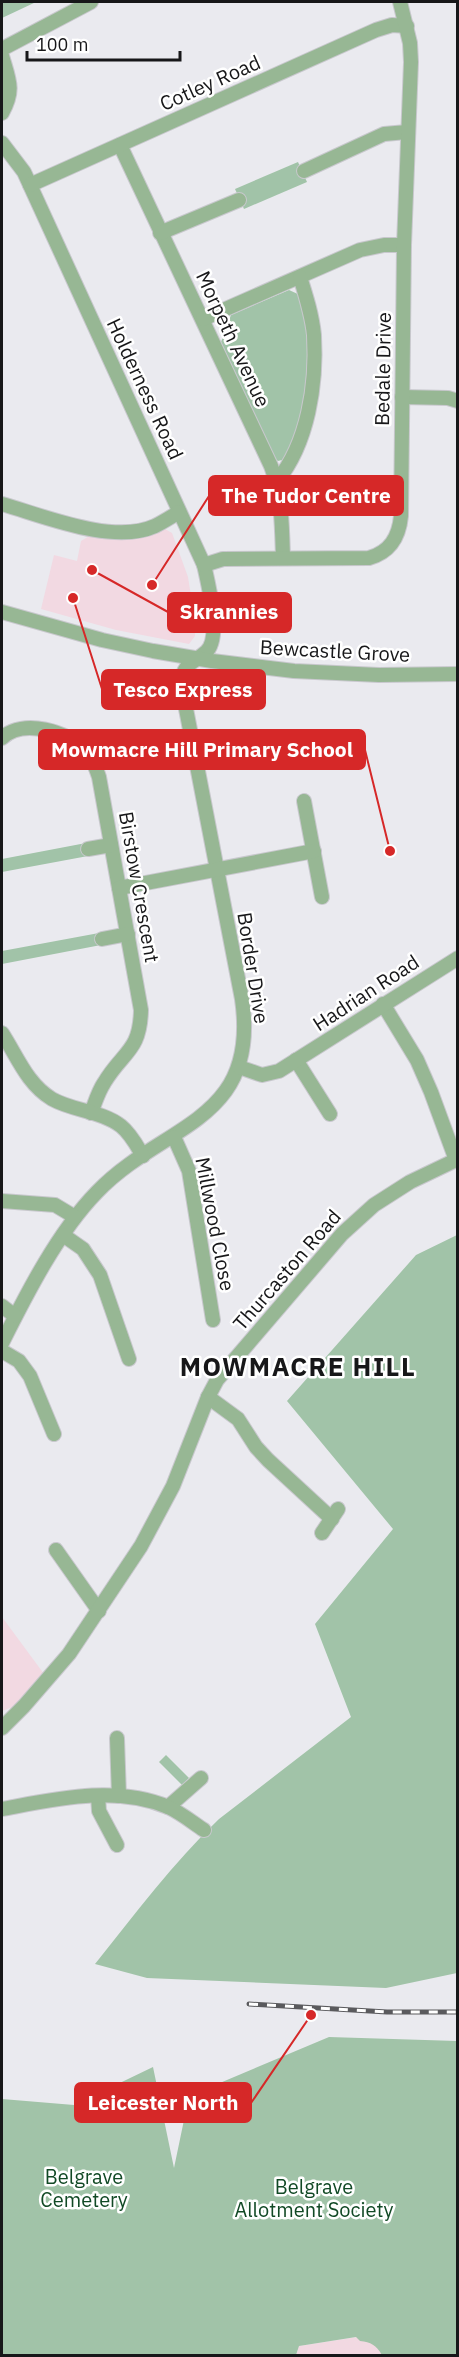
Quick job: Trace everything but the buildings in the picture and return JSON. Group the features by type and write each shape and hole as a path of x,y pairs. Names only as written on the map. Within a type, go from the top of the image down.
{"street":[{"path":"2,49 91,2"},
{"name":"Bedale Drive","path":"204,565 223,559 369,558 377,556 392,543 400,527 404,244 411,62 407,26 400,2"},
{"name":"Cotley Road","path":"30,185 376,30 392,25 407,26"},
{"path":"2,56 10,85 10,96 2,113"},
{"path":"303,171 384,134 407,132"},
{"name":"Holderness Road","path":"2,143 14,157 30,185 204,565 212,609 212,637 206,652 197,658"},
{"name":"Morpeth Avenue","path":"120,145 277,481 282,519 283,558"},
{"path":"160,233 239,200"},
{"path":"203,319 360,250 404,244"},
{"path":"277,481 288,467 299,446 312,382 314,335 309,304 300,277"},
{"path":"402,397 448,398 458,401"},
{"path":"2,504 79,526 115,533 154,527 179,512"},
{"name":"Bewcastle Grove","path":"2,612 102,640 197,658 294,671 379,675 458,674"},
{"name":"Border Drive","path":"2,1342 15,1316 75,1217 116,1174 174,1137 213,1106 225,1092 239,1067 243,1053 245,1019 181,683 183,673 197,658"},
{"name":"Birstow Crescent","path":"2,738 14,730 34,727 64,736 86,751 99,777 141,1010 141,1028 136,1042 103,1083 91,1113"},
{"path":"304,801 322,897"},
{"path":"88,849 111,845"},
{"path":"119,888 314,850"},
{"path":"102,939 128,934"},
{"name":"Hadrian Road","path":"239,1067 262,1075 271,1074 297,1060 458,958"},
{"path":"383,1004 417,1060 457,1160"},
{"path":"2,1033 28,1077 39,1089 53,1099 120,1125 129,1134 143,1156"},
{"path":"297,1060 330,1114"},
{"name":"Millwood Close","path":"174,1137 189,1171 213,1320"},
{"name":"Thurcaston Road","path":"7,1717 24,1706 69,1654 158,1517 173,1486 208,1396 217,1380 342,1234 374,1204 410,1182 457,1160"},
{"path":"2,1201 56,1205 75,1217"},
{"path":"63,1235 83,1249 93,1262 131,1352"},
{"path":"2,1306 15,1316"},
{"path":"2,1351 19,1361 30,1376 54,1434"},
{"path":"208,1396 238,1419 256,1447 268,1460 335,1514 322,1533"},
{"path":"56,1550 99,1611"},
{"path":"2,1728 7,1717"},
{"path":"117,1738 119,1796"},
{"path":"168,1807 201,1778"},
{"path":"98,1796 99,1811 117,1845"},
{"path":"2,1809 58,1797 119,1796 138,1798 168,1807 204,1830"}],"shaded area":[{"path":"165,529 172,533 188,577 195,621 195,636 189,644 116,630 41,609 54,555 77,561 81,541 91,535 116,539 135,538"},
{"path":"2,1617 44,1674 18,1705 2,1711"},
{"path":"397,2331 401,2356 296,2356 299,2346"}],"green space":[{"path":"2,2 36,2 2,18"},
{"path":"298,162 307,182 244,209 235,189"},
{"path":"289,290 300,295 308,318 310,372 300,423 286,459 278,461 275,459 221,342 231,315"},
{"path":"86,843 88,856 2,872 2,859"},
{"path":"99,933 101,945 2,964 2,951"},
{"path":"457,1235 457,1973 386,1988 147,1978 95,1964 170,1871 219,1819 351,1717 315,1624 393,1529 287,1401 416,1255"},
{"path":"166,1755 189,1778 182,1785 159,1762"},
{"name":"Belgrave Allotment Society","path":"329,2037 457,2041 457,2355 382,2355 373,2345 360,2341 356,2337 299,2346 296,2355 2,2355 2,2099 74,2105 153,2067 174,2168 189,2096"}],"railway":[{"path":"249,2004 387,2012 458,2012"}],"place":[{"name":"Skrannies","path":"92,570"},
{"name":"The Tudor Centre","path":"152,585"},
{"name":"Tesco Express","path":"73,598"},
{"name":"Mowmacre Hill Primary School","path":"390,851"},
{"name":"Leicester North","path":"311,2015"}],"district":[{"name":"MOWMACRE HILL","path":"298,1367"}],"park label":[{"name":"Belgrave Cemetery","path":"84,2188"}]}
